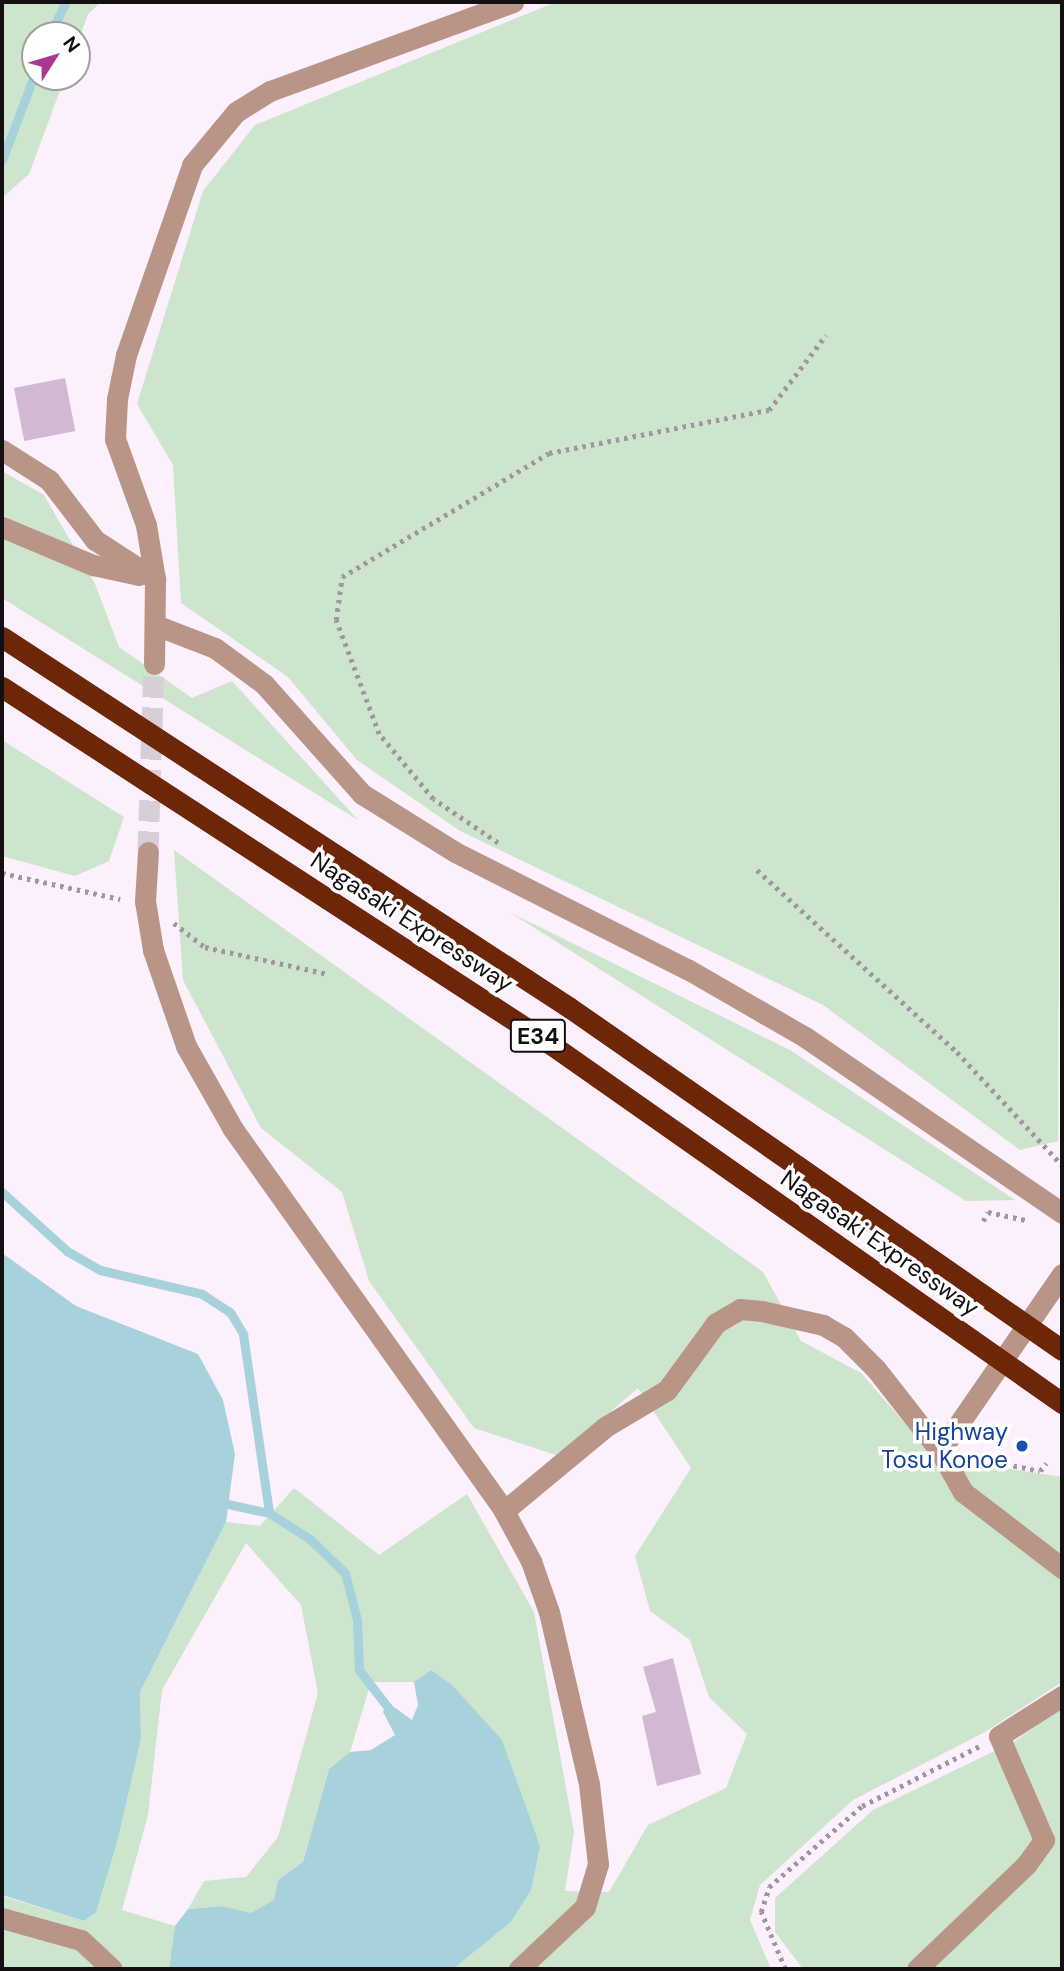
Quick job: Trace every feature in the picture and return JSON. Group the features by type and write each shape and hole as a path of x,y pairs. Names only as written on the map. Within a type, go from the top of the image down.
{"highway":[{"name":"Nagasaki Expressway","path":"2,637 570,1008 1062,1350"},
{"name":"Nagasaki Expressway","path":"2,687 549,1043 1062,1403"}],"street":[{"path":"154,664 158,626 155,579 146,525 115,439 117,400 126,355 192,165 236,112 270,91 513,2"},
{"path":"2,450 50,480 95,540 155,579"},
{"path":"2,527 93,565 155,579"},
{"path":"158,626 215,648 264,684 362,794 455,852 689,970 805,1037 1062,1213"},
{"path":"148,852 145,901 153,950 186,1046 233,1129 504,1511 531,1561 549,1612 589,1784 598,1864 585,1907 519,1969"},
{"path":"946,1444 1062,1274"},
{"path":"504,1511 605,1427 667,1390 716,1323 740,1309 823,1325 844,1337 946,1444 962,1492 1062,1568"},
{"path":"917,1969 1026,1865 1044,1840 999,1737 1062,1696"},
{"path":"2,1918 81,1940 113,1969"}],"path":[{"path":"514,880 506,848 433,799 379,734 336,620 342,577 550,453 769,410 826,335"},
{"path":"757,870 957,1052 1062,1165"},
{"path":"982,1221 988,1212 1038,1223"},
{"path":"946,1444 1040,1471 1046,1463"},
{"path":"785,1969 761,1912 769,1887 862,1806 999,1737"}],"green space":[{"path":"2,2 101,2 88,14 86,21 21,21 21,91 60,91 29,174 2,198"},
{"path":"556,2 1062,2 1058,1141 1020,1150 823,1005 460,831 357,760 288,677 181,603 173,465 137,404 203,191 255,125"},
{"path":"2,471 44,495 95,584 119,647 192,698 232,681 358,820 2,598"},
{"path":"2,740 124,817 109,861 75,876 2,856"},
{"path":"174,850 763,1272 801,1341 861,1373 934,1457 1062,1477 1062,1682 985,1732 853,1800 760,1885 750,1920 771,1969 453,1969 510,1923 540,1846 521,1805 431,1670 414,1682 371,1682 350,1752 329,1769 303,1862 278,1880 274,1900 251,1914 221,1906 188,1909 204,1881 246,1877 278,1837 318,1693 301,1605 246,1543 162,1690 148,1815 122,1910 175,1926 169,1969 2,1969 2,1896 84,1921 118,1839 141,1739 140,1692 226,1522 260,1526 294,1488 379,1555 467,1494 534,1612 574,1832 565,1891 609,1892 648,1825 726,1788 747,1734 709,1697 690,1640 650,1611 635,1556 691,1468 638,1388 559,1456 474,1428 369,1281 342,1192 261,1128 183,980"},
{"path":"511,913 790,1050 1015,1200 966,1201"},
{"path":"1062,1707 1062,1969 803,1969 775,1932 775,1898 873,1810 1015,1741"}],"water":[{"path":"2,1253 76,1306 198,1354 223,1400 235,1454 226,1522 140,1692 141,1739 118,1839 96,1912 84,1921 2,1895"},
{"path":"431,1670 452,1685 502,1740 540,1846 531,1890 510,1923 453,1969 169,1969 175,1926 188,1909 221,1906 251,1913 274,1900 278,1880 303,1862 329,1769 350,1752 371,1750 395,1735 383,1712 387,1702 412,1720 418,1705 414,1682"}],"building":[{"path":"65,378 75,431 24,441 14,388"},
{"path":"673,1658 701,1774 657,1786 642,1716 656,1712 643,1667"}],"waterway":[{"path":"56,21 66,2"},
{"path":"2,160 28,91"},
{"path":"2,1192 67,1251 100,1270 202,1294 230,1312 243,1334 269,1513 310,1539 345,1573 357,1620 359,1670 393,1714"},
{"path":"219,1502 269,1513"}],"tunnel":[{"path":"148,852 154,664"}],"place":[{"name":"Highway Tosu Konoe","path":"1022,1446"}]}
